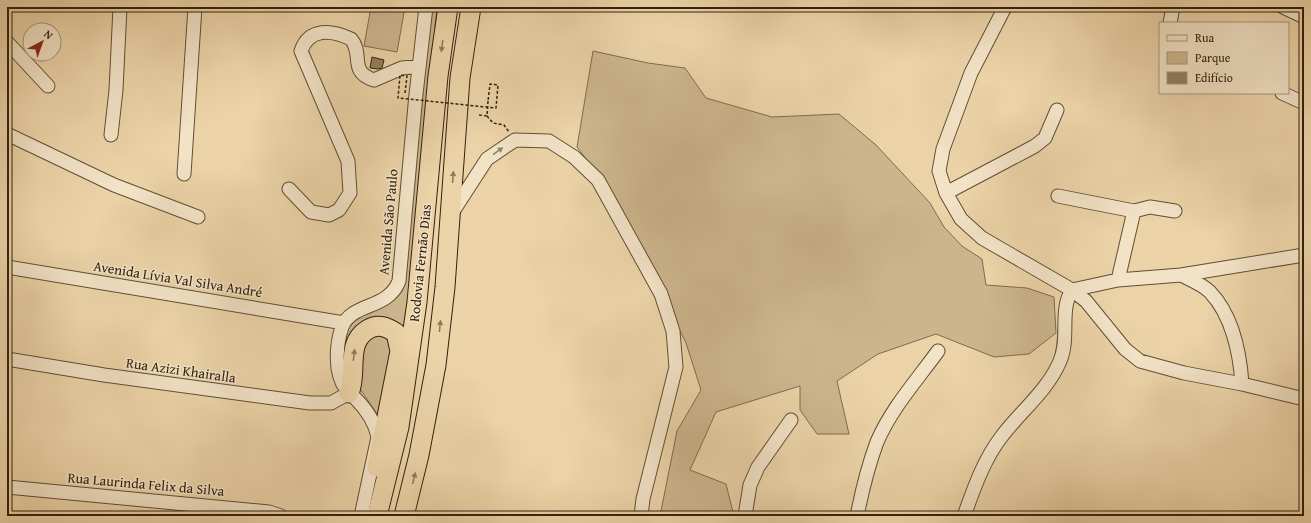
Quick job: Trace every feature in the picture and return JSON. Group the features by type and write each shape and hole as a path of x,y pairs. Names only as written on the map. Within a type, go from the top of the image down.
{"highway":[{"name":"Rodovia Fernão Dias","path":"378,516 401,419 416,302 438,76 448,7"},
{"name":"Rodovia Fernão Dias","path":"404,516 419,455 436,365 450,216 460,78 471,7"},
{"path":"349,393 352,383 354,350 360,336 371,328 379,326 387,327 396,333 400,351 367,516"}],"street":[{"path":"111,135 116,90 120,7"},
{"path":"184,174 194,7"},
{"name":"Avenida São Paulo","path":"344,323 352,314 388,298 399,281 426,7"},
{"path":"1005,7 971,72 943,149 939,171 946,193 961,219 982,238 1072,290 1086,301 1125,349 1140,361 1184,373 1242,384 1304,399"},
{"path":"1170,22 1173,7"},
{"path":"1283,7 1304,17"},
{"path":"289,189 311,212 329,215 339,210 350,193 348,161 301,51 304,43 309,37 320,31 351,38 355,46 358,69 364,77 374,80 402,68 419,66"},
{"path":"7,42 48,86"},
{"path":"1284,94 1304,103"},
{"path":"946,193 1035,146 1045,138 1057,110"},
{"path":"7,134 114,185 198,217"},
{"path":"450,216 487,159 515,140 549,141 574,156 598,180 661,294 673,331 676,367 643,499 641,516"},
{"path":"1058,196 1134,211 1150,207 1175,211"},
{"path":"1118,280 1134,211"},
{"path":"964,516 984,466 1001,437 1047,384 1061,359 1065,332 1067,297 1072,290 1118,280 1181,275 1304,255"},
{"name":"Avenida Lívia Val Silva André","path":"7,266 344,323"},
{"path":"1181,275 1198,283 1210,292 1220,306 1238,347 1242,384"},
{"path":"344,323 340,334 338,367 340,379 349,393 358,401 375,425 378,436 361,516"},
{"path":"857,516 864,482 878,442 892,415 938,351"},
{"name":"Rua Azizi Khairalla","path":"7,359 111,376 310,403 331,403 349,393"},
{"path":"745,516 750,485 758,467 791,420"},
{"name":"Rua Laurinda Felix da Silva","path":"7,487 269,512 281,516"}],"path":[{"path":"405,93 407,76 400,75 398,98 496,108 498,85 490,84 488,101 487,116"},
{"path":"480,115 487,116 493,123 504,125 515,140"}],"green space":[{"path":"371,7 405,7 397,52 364,46"},
{"path":"431,7 437,7 405,333 386,320 343,362 344,348 350,325 355,319 391,301 402,289"},
{"path":"593,51 648,63 685,68 706,98 772,117 839,114 876,145 930,203 944,227 962,246 982,259 986,285 1027,288 1054,297 1056,333 1029,354 994,357 936,334 878,354 837,381 849,434 817,434 800,410 800,386 716,412 690,470 726,484 734,516 660,516 677,431 701,390 686,343 612,193 577,147"},
{"path":"372,334 394,338 382,421 360,389 358,357"}],"building":[{"path":"372,57 384,60 382,68 370,68"}]}
